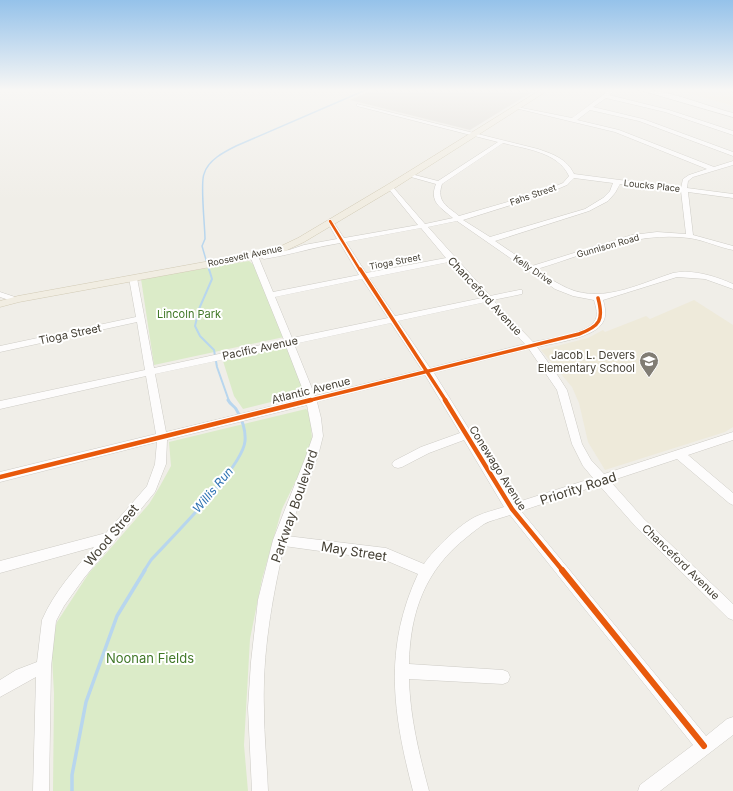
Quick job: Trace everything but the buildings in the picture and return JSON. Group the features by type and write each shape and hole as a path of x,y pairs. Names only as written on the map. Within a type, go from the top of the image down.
{"main road":[{"name":"Roosevelt Avenue","path":"0,304 254,256 282,249 301,240 330,221 390,187 486,126"}],"street":[{"path":"446,126 536,150 552,156 563,162 569,169 572,176"},
{"path":"597,126 617,131 713,169"},
{"path":"657,126 733,154"},
{"path":"712,126 733,133"},
{"path":"407,175 439,183 503,141"},
{"path":"690,236 684,190 685,180 691,176 733,163"},
{"name":"Loucks Place","path":"572,176 733,196"},
{"name":"Fahs Street","path":"264,257 291,252 304,247 423,226 458,218 541,194 565,184 572,176"},
{"path":"489,240 587,210 600,204 610,196 615,189 617,182"},
{"name":"Kelly Drive","path":"439,183 436,192 438,201 458,218 558,287 574,295 598,298 608,297 676,275 684,274 714,279 733,287"},
{"name":"Chanceford Avenue","path":"390,187 451,259 532,347 562,390 577,444 587,463 640,523 733,613"},
{"name":"Conewago Avenue","path":"330,221 364,276 428,372 512,509 704,746"},
{"name":"Gunnison Road","path":"531,269 632,237 657,234 690,236 733,248"},
{"name":"Parkway Boulevard","path":"254,256 290,342 311,399 316,418 318,436 312,456 279,540 265,600 258,662 256,708 260,791"},
{"name":"Tioga Street","path":"270,294 451,259"},
{"name":"Wood Street","path":"41,791 44,667 48,620 59,601 79,574 151,489 157,478 162,460 162,437 133,278"},
{"name":"Pacific Avenue","path":"0,405 519,292"},
{"path":"0,294 15,300"},
{"name":"Atlantic Avenue","path":"0,477 311,399 532,347 579,334 598,325 602,318 602,311 598,298"},
{"name":"Tioga Street","path":"0,349 140,320"},
{"path":"398,464 425,450 466,435"},
{"name":"Priority Road","path":"421,791 406,730 402,671 405,629 412,602 426,571 456,537 480,520 733,436"},
{"path":"679,454 733,500"},
{"path":"0,568 110,537"},
{"name":"May Street","path":"279,540 386,554 426,571"},
{"path":"0,689 24,673 44,667"},
{"path":"402,671 503,677"},
{"path":"646,791 733,725"}],"shaded area":[{"path":"454,126 477,126 470,130"},
{"name":"Jacob L. Devers Elementary School","path":"694,300 733,325 733,427 725,432 605,470 588,442 579,403 572,387 541,350 588,338 603,330 605,332 646,316 650,319"}],"green space":[{"name":"Lincoln Park","path":"249,261 254,265 284,337 154,365 141,279"},
{"path":"286,347 305,389 303,394 243,409 234,396 223,361"},
{"name":"Noonan Fields","path":"306,409 310,413 312,439 303,466 282,509 262,579 250,639 244,745 248,791 53,791 54,693 51,640 57,622 89,573 149,504 160,486 171,466 169,442"}],"waterway":[{"name":"Willis Run","path":"209,270 202,246 205,239 203,179 206,169 217,157 226,151 283,126"},
{"name":"Willis Run","path":"209,269 212,279 199,309 195,326 200,336 214,350 217,367 229,401"},
{"name":"Willis Run","path":"144,571 151,560 189,520 220,484 241,453 245,441 245,433 240,416 228,400"},
{"name":"Willis Run","path":"72,791 72,775 86,702 117,616 145,570"}],"cycle path":[{"path":"330,221 364,276 428,372 512,509 704,746"},
{"path":"0,477 579,334 592,328 599,322 601,312 598,298"}],"place":[{"name":"Jacob L. Devers Elementary School","path":"649,378"}]}
